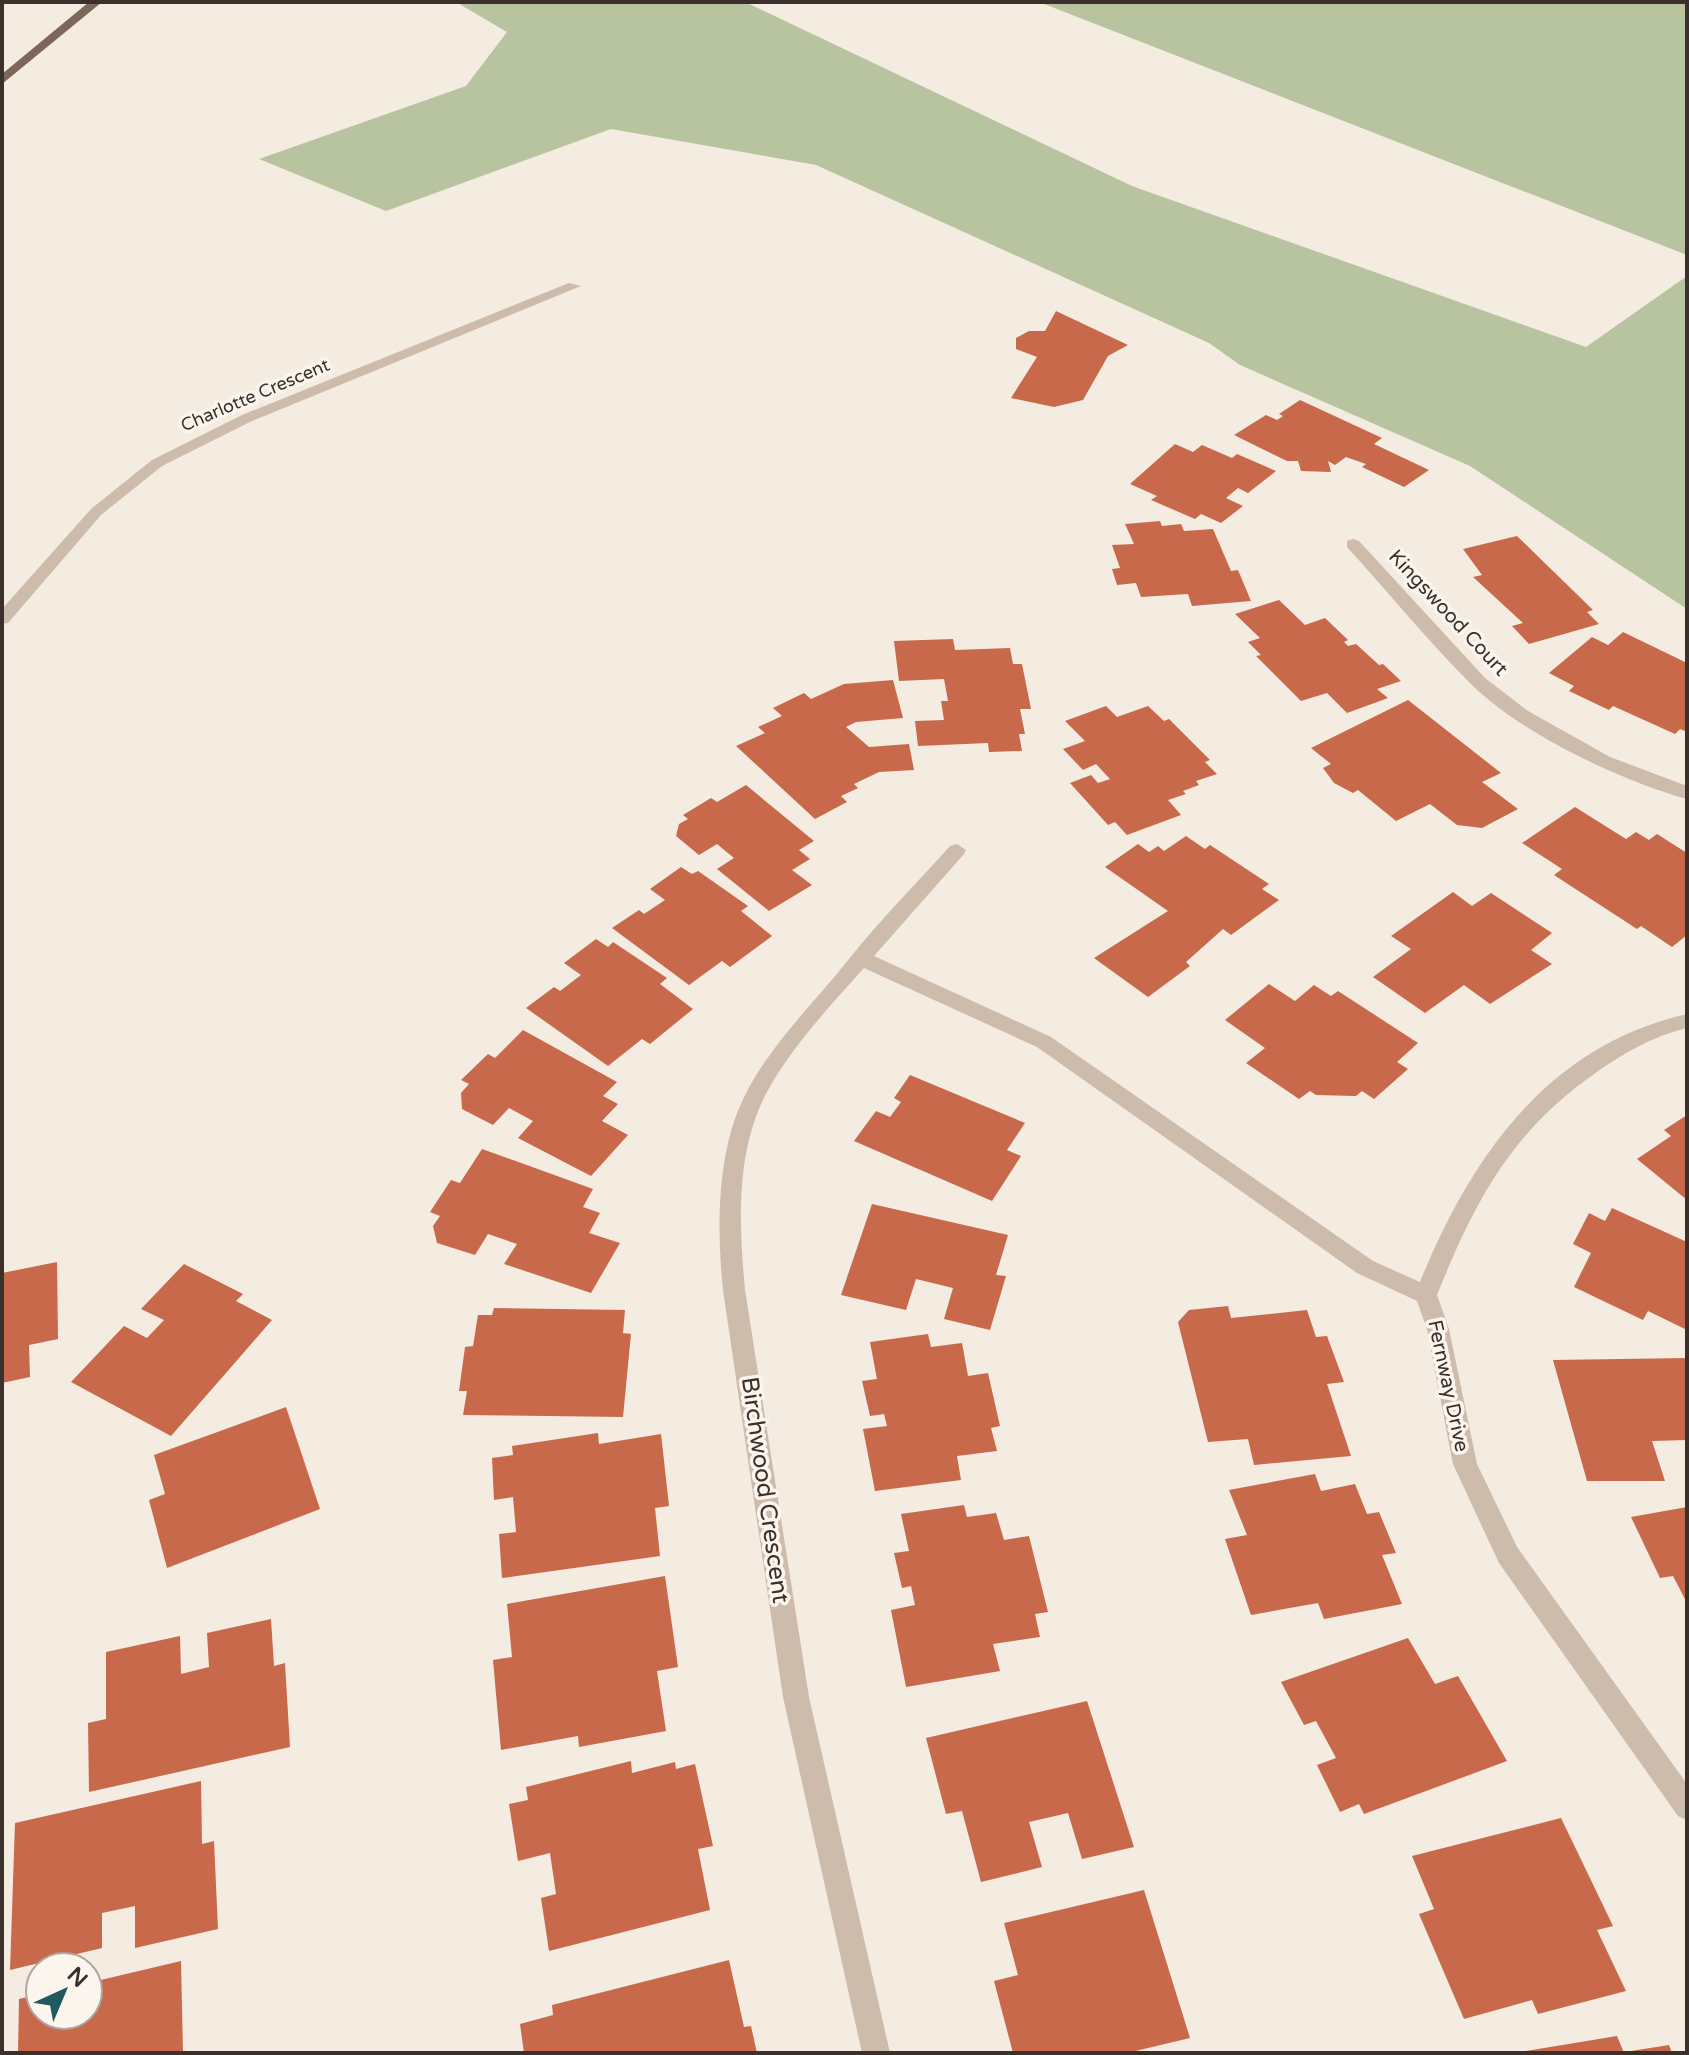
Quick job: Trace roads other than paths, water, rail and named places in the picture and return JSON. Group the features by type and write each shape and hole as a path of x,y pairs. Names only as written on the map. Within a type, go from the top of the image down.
{"main road":[{"path":"2,80 96,2"}],"street":[{"name":"Charlotte Crescent","path":"2,619 96,512 157,463 247,418 574,286"},
{"name":"Kingswood Court","path":"1353,544 1479,682 1522,715 1604,761 1687,793"},
{"name":"Birchwood Crescent","path":"876,2053 796,1697 729,1236 734,1164 747,1113 758,1089 784,1047 957,850"},
{"path":"860,958 1044,1042 1365,1267 1426,1295"},
{"name":"Fernway Drive","path":"1687,1021 1619,1047 1561,1084 1519,1123 1486,1167 1455,1221 1426,1295 1438,1329 1465,1464 1508,1555 1687,1807"}]}
